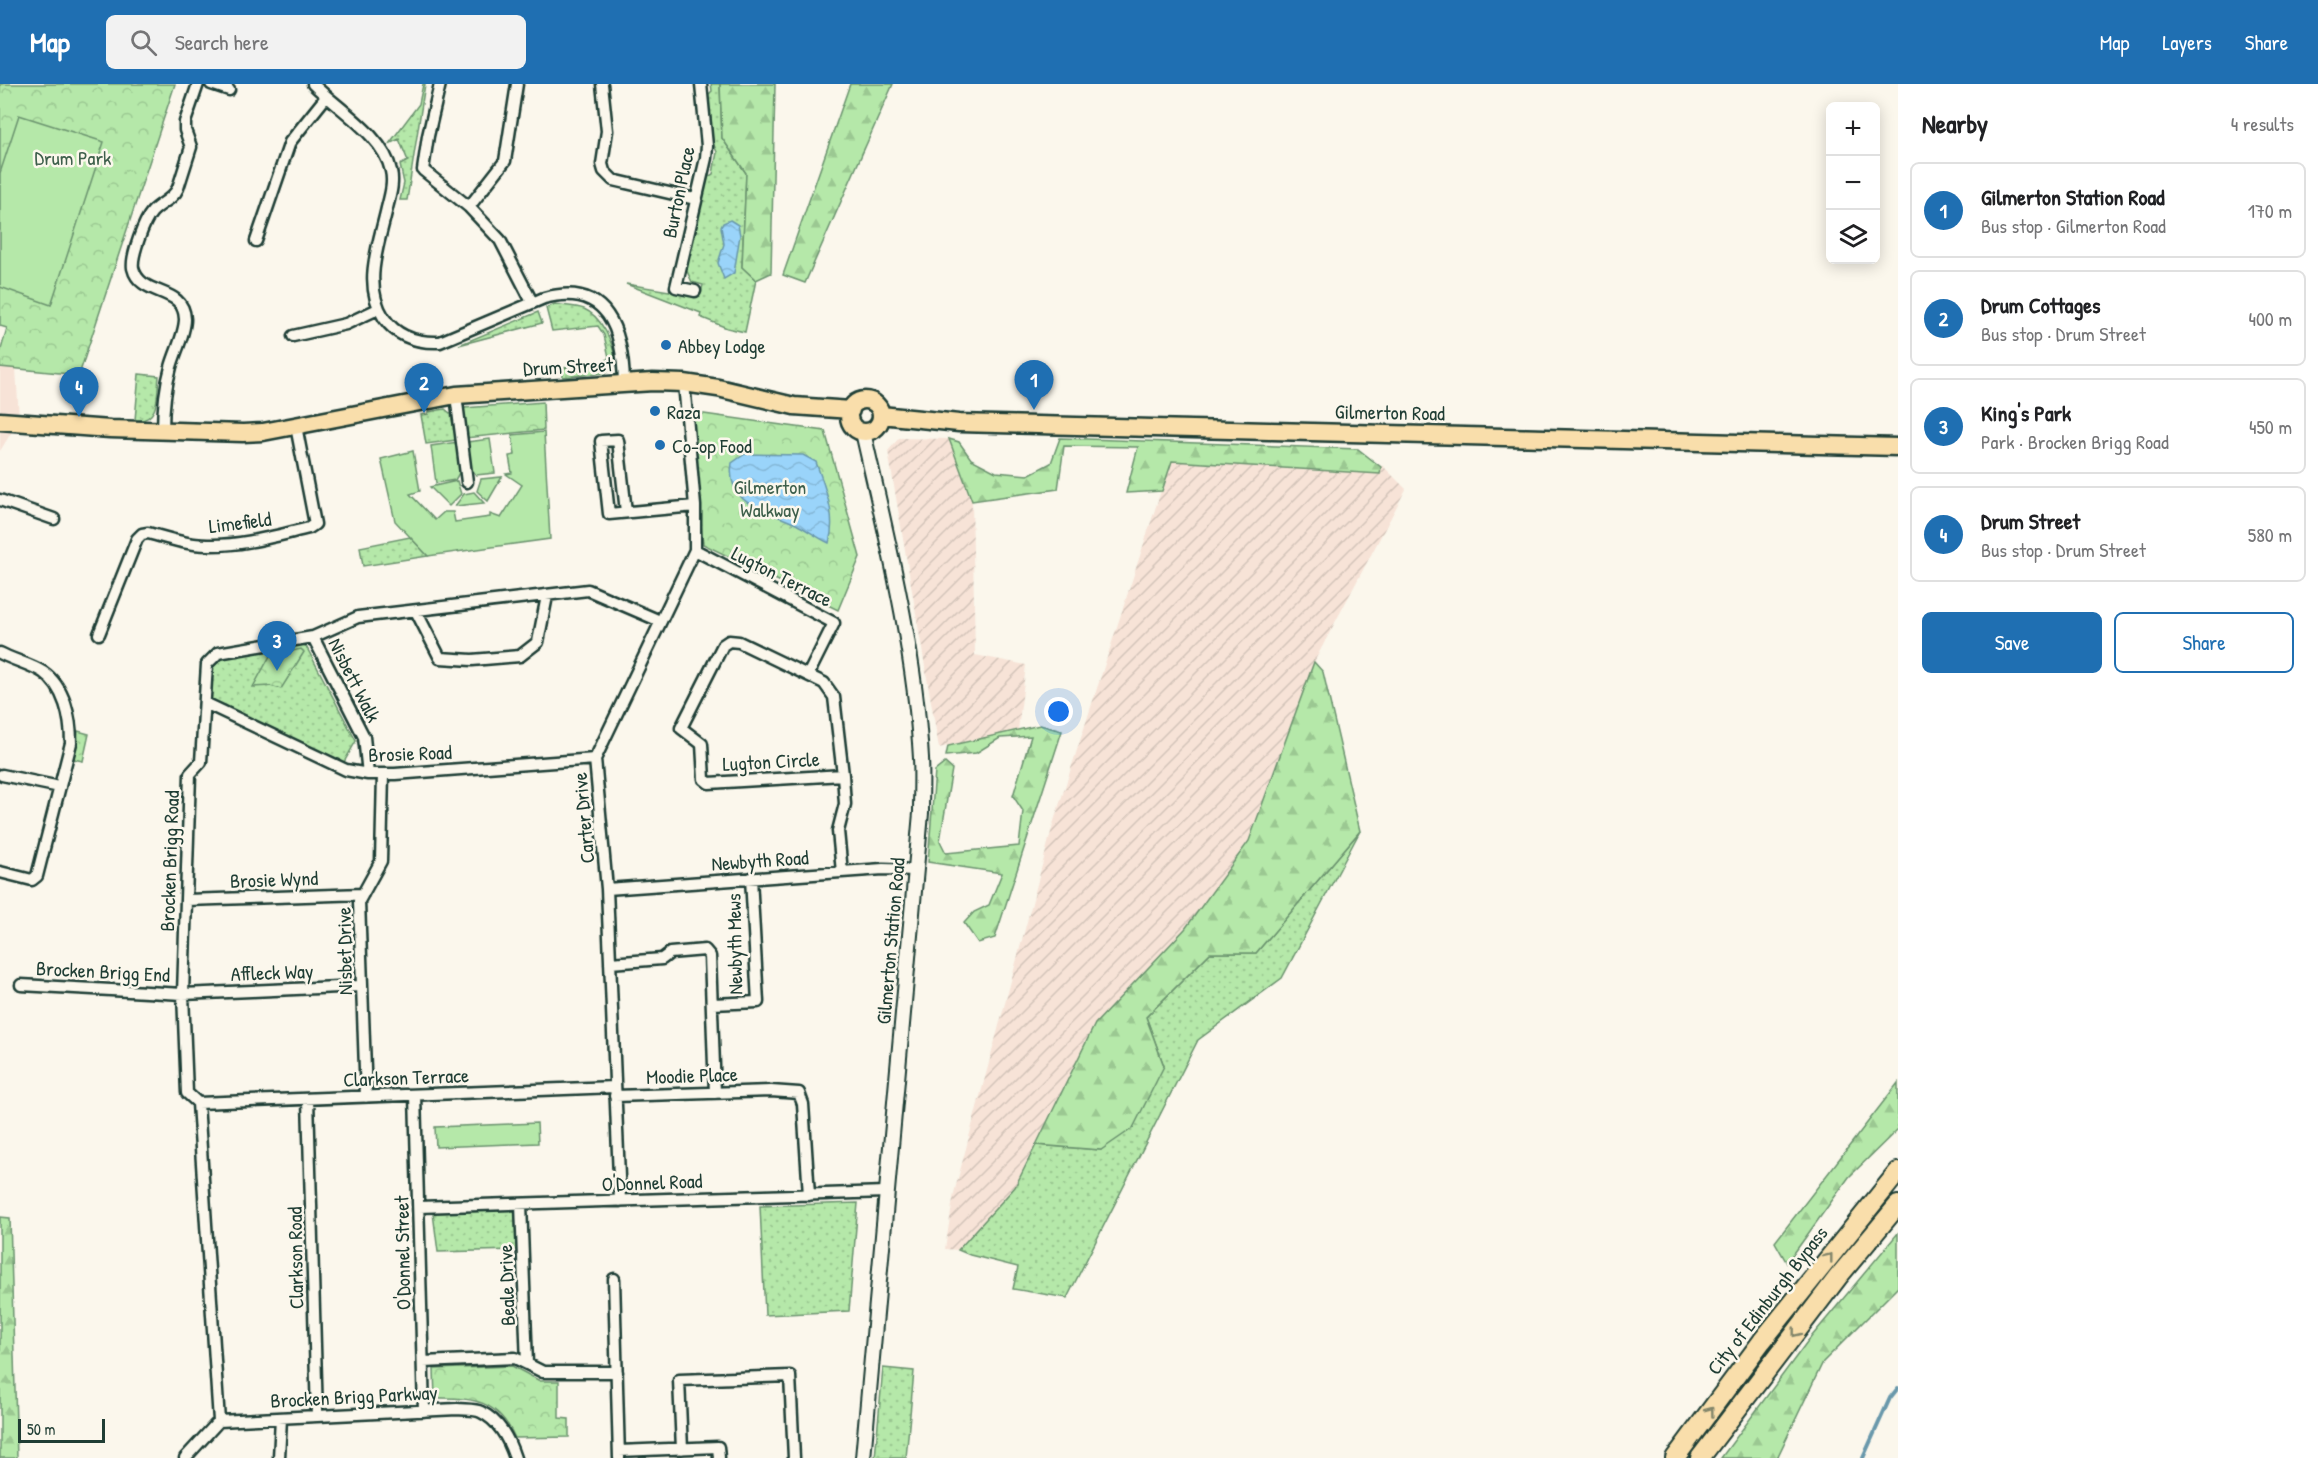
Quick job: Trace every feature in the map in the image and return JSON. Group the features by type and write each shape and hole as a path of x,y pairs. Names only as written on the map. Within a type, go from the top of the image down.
{"highway":[{"name":"City of Edinburgh Bypass","path":"1675,1458 1762,1341 1896,1174"},
{"path":"1700,1458 1839,1277 1898,1205"}],"main road":[{"name":"Drum Street","path":"0,425 243,433 296,426 456,394 624,384 684,383 718,388 794,406 851,410"},
{"path":"868,401 877,406 881,415 877,427 863,432 856,429 851,423 851,410 858,402 868,401"},
{"name":"Gilmerton Road","path":"881,415 959,423 1898,447"}],"street":[{"path":"163,431 168,382 185,321 183,310 174,297 146,286 140,281 133,267 133,257 147,219 153,211 176,193 178,188 190,151 185,122 198,84"},
{"path":"211,84 229,90"},
{"path":"313,84 381,147 392,173 391,189 372,277 373,294 378,309 389,326 400,334 426,342 440,342 532,302 558,294 584,297 606,312 621,341 624,384"},
{"path":"440,84 423,170 469,207 500,240 532,302"},
{"path":"469,207 505,161 517,84"},
{"path":"602,84 608,131 602,164 607,175 613,180 695,198"},
{"name":"Burton Place","path":"695,291 676,287 707,146 701,84"},
{"path":"256,241 290,142 326,97"},
{"path":"293,336 346,324 378,309"},
{"name":"Carter Drive","path":"620,1201 607,889 595,759 695,550 695,506 684,383"},
{"path":"456,394 467,482"},
{"name":"Limefield","path":"99,634 137,539 142,534 148,533 188,543 243,543 309,528 315,524 296,426"},
{"name":"Gilmerton Station Road","path":"863,432 886,533 912,673 921,759 921,813 863,1458"},
{"path":"626,512 618,440 601,441 609,514 695,506"},
{"path":"0,500 54,519"},
{"name":"Lugton Terrace","path":"695,550 834,623 808,675"},
{"name":"Brocken Brigg Road","path":"219,1421 198,1103 187,1093 183,994 190,774 201,762 207,664 218,653 313,637 358,617 588,590 660,621"},
{"path":"416,611 440,658 472,660 520,656 538,642 547,596"},
{"name":"Nisbett Walk","path":"313,637 364,737 368,774"},
{"name":"Lugton Circle","path":"842,872 838,831 845,804 843,775 834,697 824,683 739,642 729,641 723,645 681,728 702,744 704,779 709,783 843,775"},
{"path":"0,653 43,672 55,684 70,716 71,743 37,876 32,880 0,872"},
{"name":"Brosie Road","path":"205,703 346,770 368,774 595,759"},
{"name":"Nisbet Drive","path":"366,1097 358,902 381,861 382,774"},
{"path":"2,776 60,787"},
{"name":"Newbyth Road","path":"607,889 889,869 916,870"},
{"name":"Newbyth Mews","path":"712,1004 758,1002 750,878"},
{"name":"Brosie Wynd","path":"186,900 363,894"},
{"name":"Newbyth Mews","path":"610,963 662,959 670,953 705,950 710,956 715,1093"},
{"name":"Brocken Brigg End","path":"21,985 183,994"},
{"name":"Affleck Way","path":"183,994 362,986"},
{"name":"Moodie Place","path":"615,1091 799,1093 803,1104 809,1195"},
{"name":"Clarkson Terrace","path":"198,1103 615,1091"},
{"name":"O'Donnel Street","path":"416,1095 424,1411"},
{"name":"Clarkson Road","path":"308,1099 316,1416"},
{"name":"O'Donnel Road","path":"419,1207 886,1192"},
{"name":"Beale Drive","path":"521,1204 527,1364"},
{"path":"614,1279 619,1455 718,1447 719,1458"},
{"path":"423,1362 515,1358 543,1372 617,1372"},
{"path":"682,1449 679,1380 790,1376 794,1458"},
{"name":"Brocken Brigg Parkway","path":"219,1421 457,1409 481,1412 497,1424 509,1440 515,1458"},
{"path":"279,1458 281,1418"},
{"path":"185,1458 219,1421"}],"shaded area":[{"path":"0,366 16,368 19,420 0,451"},
{"path":"899,438 949,439 972,501 975,655 1026,665 1018,730 939,748 888,451"},
{"path":"1171,460 1383,466 1406,489 1314,662 1249,841 1185,929 1095,1024 1015,1187 958,1250 945,1249 954,1193 1054,821"}],"green space":[{"name":"Drum Park","path":"0,84 175,84 79,375 0,367 0,353 7,328 0,326"},
{"path":"423,84 425,84 407,200 400,200 404,183 400,165 408,161 399,139 389,144 419,104"},
{"path":"711,84 720,84 722,138 746,173 742,267 756,280 745,332 727,328 700,317 701,313 626,284 700,296 703,285 692,282 686,269 708,177 713,174 717,152 713,143 708,95 712,91"},
{"path":"720,84 775,84 771,273 756,280 742,267 746,173 722,138"},
{"path":"850,84 893,84 805,283 783,275"},
{"path":"19,115 104,142 51,305 0,287 0,173"},
{"path":"555,304 584,309 601,323 612,345 615,359 606,373 563,377 562,368 603,365 609,357 604,335 598,326 552,331 546,308"},
{"path":"538,312 542,323 459,345"},
{"path":"139,374 159,376 158,391 153,412 143,420 135,420"},
{"path":"543,402 544,430 465,438 464,408"},
{"path":"445,409 451,414 456,440 426,444 421,415"},
{"name":"Gilmerton Walkway","path":"690,412 825,431 860,557 838,610 703,544"},
{"path":"544,432 550,539 428,556 395,521 381,459 413,451 420,491 410,494 435,520 444,512 453,512 455,522 490,517 490,514 501,518 522,485 506,474 512,473 509,456 515,455 512,435"},
{"path":"1060,438 1358,449 1381,467 1380,474 1172,461 1162,491 1126,493 1138,447 1064,446 1058,489 972,501 949,439 959,442 971,459 996,472 1028,475 1051,463"},
{"path":"490,439 495,473 476,475 471,468 467,442"},
{"path":"458,442 462,468 455,480 436,483 431,446"},
{"path":"502,477 488,501 477,491 481,479"},
{"path":"457,481 461,494 449,506 430,487"},
{"path":"474,492 484,503 455,506 464,494"},
{"path":"410,537 428,556 363,566 360,547"},
{"path":"304,645 356,741 344,762 208,699 210,671 223,657"},
{"path":"301,649 304,652 281,689 270,686 253,687 270,656"},
{"path":"1314,662 1323,672 1360,831 1256,953 1210,953 1146,1017 1164,1066 1133,1128 1101,1150 1036,1145 1095,1024 1185,929 1249,841"},
{"path":"1040,725 1062,731 995,938 978,943 964,923 974,912 989,905 1002,873 928,862 935,771 945,763 952,769 940,841 946,853 1019,846 1023,811 1013,796 1031,736 1000,738 976,753 946,756 948,746"},
{"path":"78,731 89,734 83,761 73,759"},
{"path":"1360,831 1282,978 1198,1040 1067,1298 1013,1289 1018,1267 958,1250 1015,1187 1036,1145 1101,1150 1164,1066 1146,1017 1210,953 1256,953"},
{"path":"1898,1083 1898,1129 1849,1177 1787,1263 1775,1242"},
{"path":"537,1123 538,1143 436,1147 435,1127"},
{"path":"858,1203 849,1311 765,1315 760,1206"},
{"path":"515,1209 516,1250 438,1252 433,1213"},
{"path":"0,1217 10,1218 17,1458 0,1458"},
{"path":"1898,1233 1898,1287 1823,1362 1777,1458 1721,1458 1807,1342"},
{"path":"512,1366 540,1381 559,1381 559,1418 569,1419 569,1437 515,1438 501,1416 483,1403 461,1398 435,1398 434,1369"},
{"path":"883,1368 914,1371 906,1458 875,1458"}],"water":[{"path":"730,220 738,225 740,235 734,273 724,279 718,263 724,244 721,227 723,223"},
{"path":"745,454 803,455 816,462 831,512 829,543 796,524 761,510 742,498 735,489 732,463"}],"waterway":[{"path":"1863,1458 1890,1398 1898,1388"}],"place":[{"name":"Abbey Lodge","path":"666,345"},
{"name":"Gilmerton Station Road","path":"1034,410"},
{"name":"Raza","path":"655,411"},
{"name":"Drum Cottages","path":"424,413"},
{"name":"Drum Street","path":"79,417"},
{"name":"Co-op Food","path":"660,445"},
{"name":"King's Park","path":"277,671"}]}
